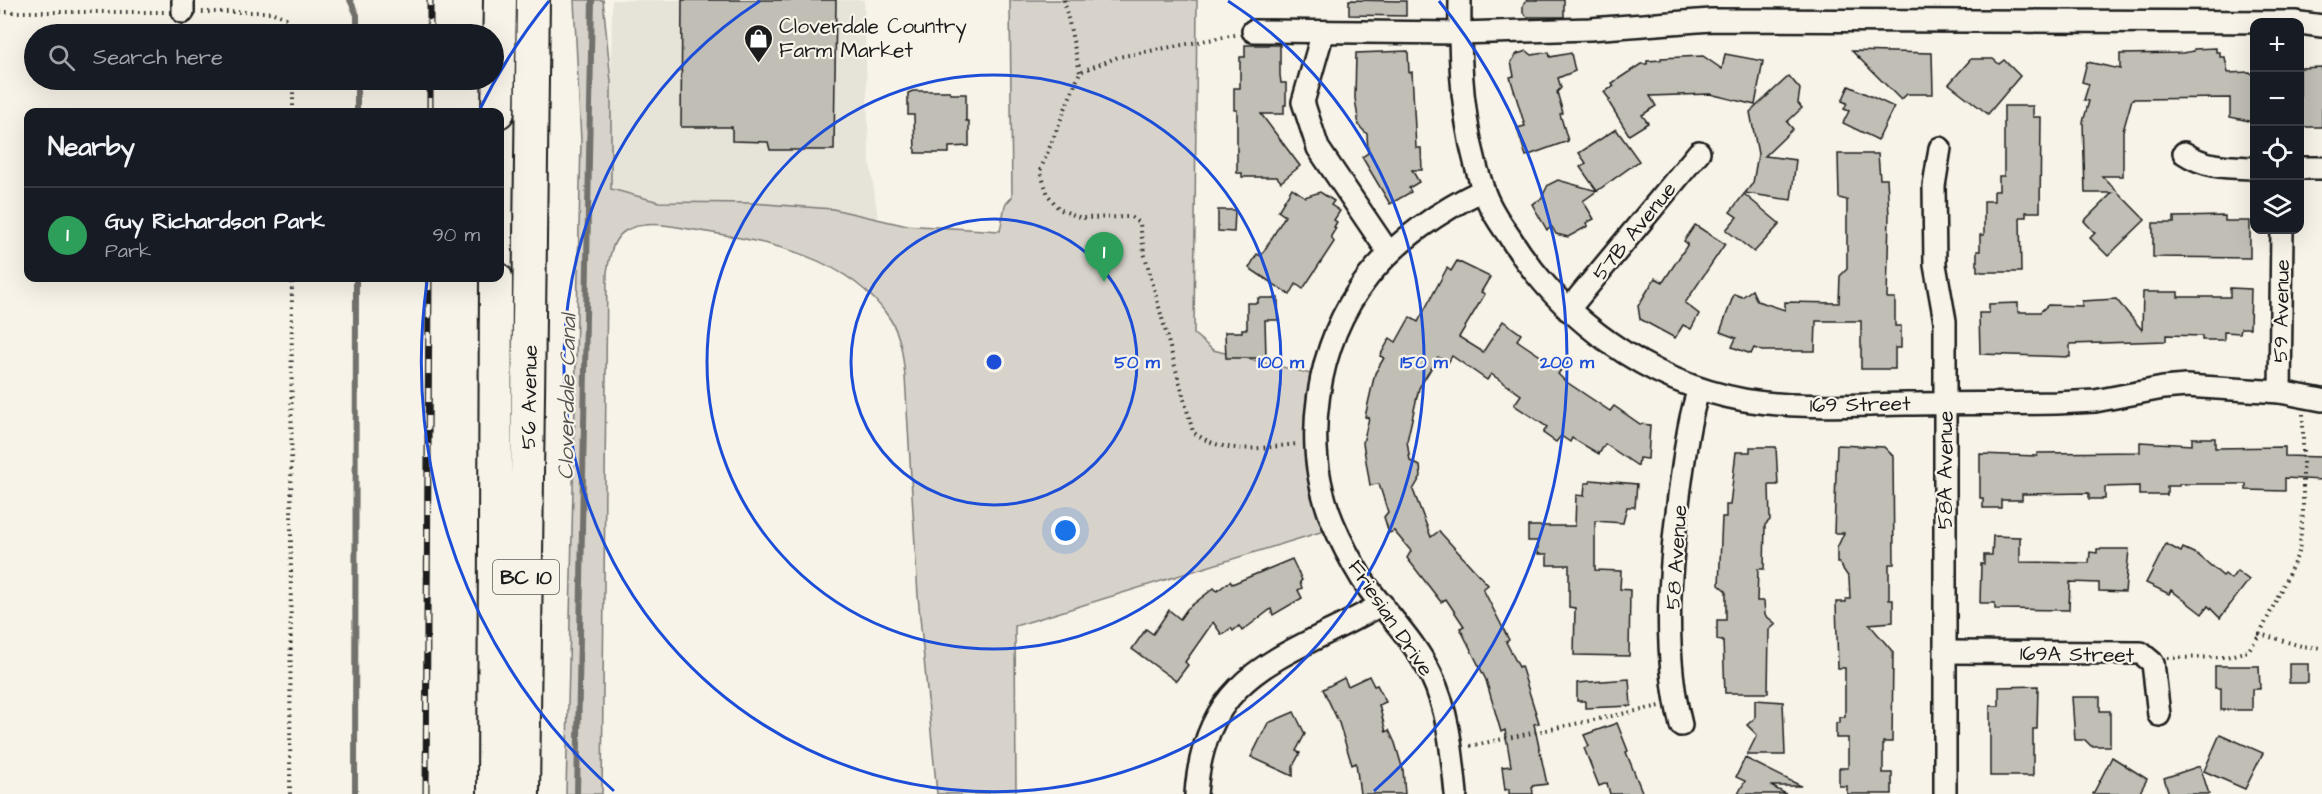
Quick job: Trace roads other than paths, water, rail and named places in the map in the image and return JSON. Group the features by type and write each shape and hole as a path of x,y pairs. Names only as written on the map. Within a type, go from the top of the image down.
{"highway":[{"path":"500,0 500,24"},
{"name":"56 Avenue","path":"523,794 533,0"},
{"path":"498,90 498,108"},
{"name":"56 Avenue","path":"495,794 496,282"}],"street":[{"name":"169 Street","path":"1460,0 1463,90 1468,131 1483,190 1519,253 1569,310 1599,336 1632,357 1699,389 1779,404 1823,406 2095,401 2163,388 2186,387 2280,392 2313,399"},
{"path":"1253,31 1460,33 1590,29 1711,20 2250,23"},
{"path":"2304,24 2322,26"},
{"path":"1323,32 1303,102 1318,148 1389,253"},
{"name":"58A Avenue","path":"1940,148 1934,186 1935,264 1945,312 1945,794"},
{"name":"57B Avenue","path":"1569,310 1699,152"},
{"path":"2184,153 2196,162 2213,166 2250,168"},
{"path":"2304,168 2322,168"},
{"name":"Friesian Drive","path":"1456,794 1452,749 1437,689 1422,658 1363,580 1332,521 1322,492 1317,441 1321,379 1337,333 1351,303 1367,277 1389,253 1457,202 1483,190"},
{"name":"59 Avenue","path":"2280,392 2282,234"},
{"name":"58 Avenue","path":"1679,718 1672,688 1671,558 1690,415 1699,389"},
{"path":"1196,794 1198,770 1207,736 1220,711 1238,688 1268,662 1382,604"},
{"name":"169A Street","path":"1946,652 2141,653 2153,663 2159,715"}],"waterway":[{"path":"350,0 357,15 357,24"},
{"name":"Cloverdale Canal","path":"577,794 592,0"},
{"path":"357,90 357,108"},
{"path":"355,794 356,282"}],"railway":[{"path":"430,0 430,24"},
{"path":"430,90 430,108"},
{"path":"426,794 429,282"}],"place":[{"name":"Cloverdale Country Farm Market","path":"758,64"},
{"name":"Guy Richardson Park","path":"1104,282"}]}
